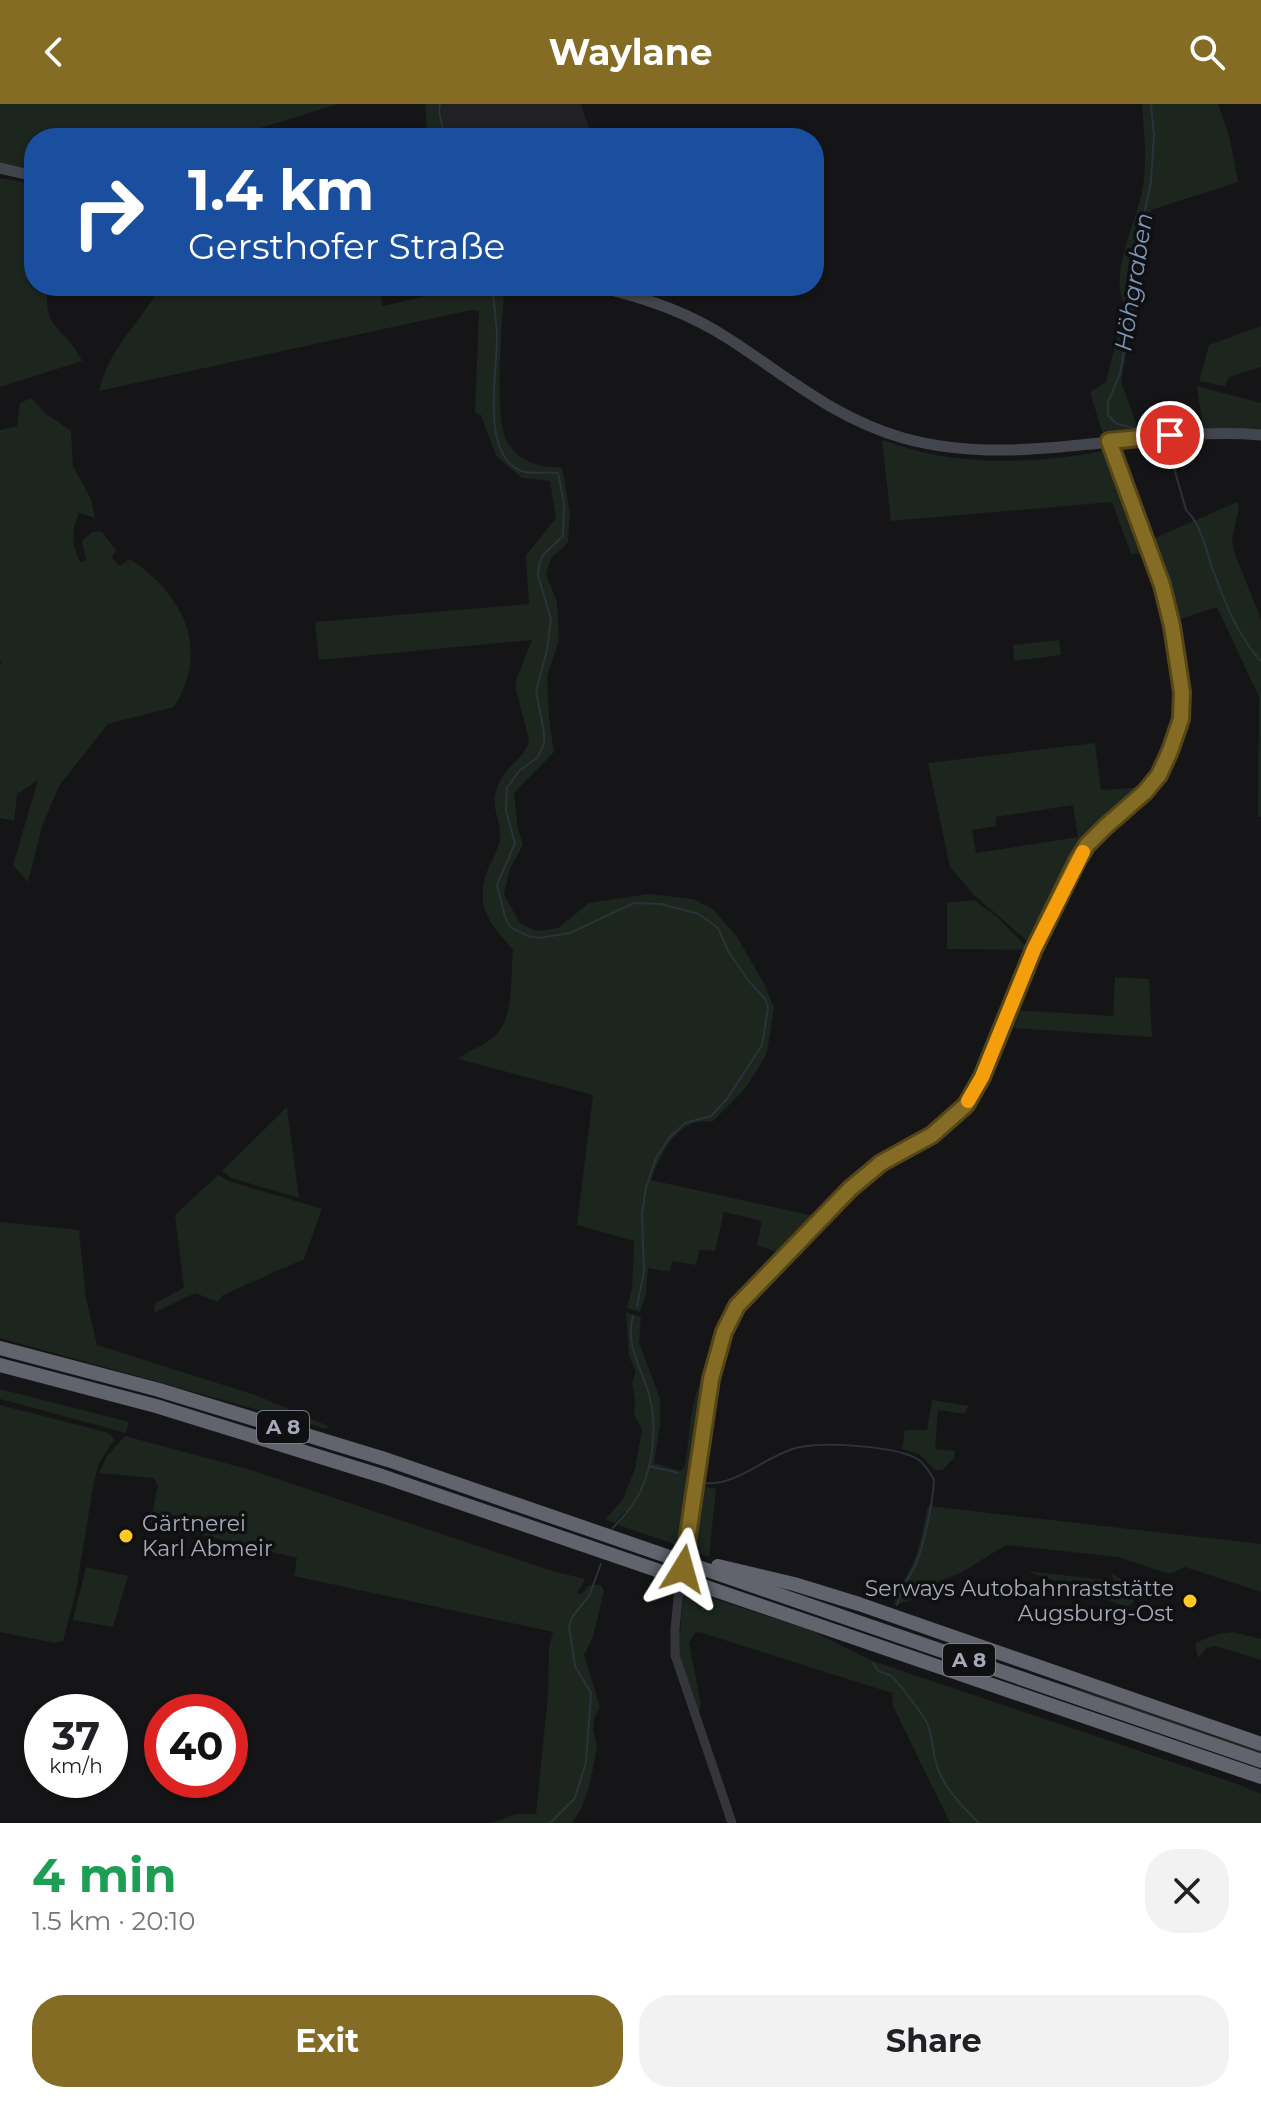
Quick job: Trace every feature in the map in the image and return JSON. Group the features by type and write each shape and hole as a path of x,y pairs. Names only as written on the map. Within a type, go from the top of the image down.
{"highway":[{"name":"A 8","path":"0,1348 159,1390 345,1446 1261,1761"},
{"name":"A 8","path":"0,1365 156,1406 382,1476 1261,1777"},
{"path":"678,1560 756,1574 859,1604 1261,1744"},
{"path":"859,1604 905,1609"},
{"path":"1165,1744 1261,1787"}],"main road":[{"path":"0,168 24,174"},
{"path":"636,296 728,338 821,403 864,424 903,438 948,447 993,451 1200,432 1261,435"}],"street":[{"path":"732,1823 675,1655 678,1599 711,1379 724,1332 737,1306 850,1189 881,1163 932,1135 966,1105 982,1077 1034,949 1077,861 1087,845 1145,792 1159,775 1181,719 1182,692 1162,585 1109,441"}],"shaded area":[{"path":"0,104 338,104 260,128 24,128 24,169 0,163"},
{"path":"425,104 447,104 437,107 441,128 424,128 427,127"},
{"path":"581,104 589,128 441,128 437,106"},
{"path":"1142,104 1218,104 1230,139 1238,182 1151,210 1138,259 1136,302 1121,382 1140,434 1104,438 1090,392 1106,382 1125,307 1120,294 1121,263 1144,176"},
{"path":"0,178 24,182 24,296 48,296 51,320 82,361 0,387"},
{"path":"154,296 382,296 382,306 427,296 504,296 500,406 505,437 514,452 528,461 562,467 570,512 568,543 551,558 546,574 557,602 559,641 547,676 554,752 514,793 523,845 510,868 504,894 519,922 536,931 558,928 589,903 648,894 693,899 713,909 737,937 765,985 774,1008 767,1052 743,1091 712,1122 700,1121 690,1125 672,1139 651,1180 819,1217 783,1254 757,1245 762,1221 724,1212 715,1251 699,1250 696,1265 672,1261 670,1272 648,1268 646,1294 640,1312 627,1308 632,1288 634,1241 577,1225 593,1095 458,1059 490,1040 498,1032 508,1011 513,950 488,916 484,907 483,887 500,839 495,804 497,789 529,740 516,680 532,640 319,660 315,622 529,604 526,555 556,518 550,481 522,478 496,456 481,415 475,413 479,311 471,310 99,391 117,349"},
{"path":"1261,326 1261,367 1229,377 1225,386 1199,381 1209,345"},
{"path":"1197,386 1261,403 1261,432 1203,428"},
{"path":"31,398 45,413 71,431 73,466 91,499 95,518 79,513 76,520 74,544 81,563 86,560 82,541 92,532 102,532 116,550 112,558 120,566 130,559 149,573 177,606 186,624 190,664 185,685 174,707 108,724 59,786 42,826 28,882 13,865 38,780 17,794 14,821 0,818 0,663 3,665 0,660 0,430 17,426 20,403"},
{"path":"882,440 929,454 1000,461 1066,457 1109,450 1148,553 1131,554 1112,502 891,521"},
{"path":"1237,502 1239,508 1232,538 1234,552 1261,619 1261,817 1258,817 1259,697 1217,607 1174,621 1148,541"},
{"path":"1059,640 1061,655 1014,661 1013,645"},
{"path":"1095,743 1101,790 1145,787 1083,843 1033,946 973,894 950,867 928,763","holes":["1073,805 1078,837 976,853 972,830 996,826 996,817"]},
{"path":"974,900 997,917 1030,950 947,949 947,903"},
{"path":"1115,977 1149,979 1152,1037 1013,1028 1005,1048 997,1047 1012,1010 1113,1016"},
{"path":"287,1107 299,1198 231,1178 222,1171"},
{"path":"218,1175 322,1209 304,1259 223,1295 218,1302 195,1293 154,1313 155,1303 184,1288 175,1215"},
{"path":"0,1222 79,1230 86,1298 97,1345 258,1396 328,1426 327,1429 0,1338"},
{"path":"626,1312 641,1317 639,1342 660,1399 660,1425 654,1463 680,1471 684,1468 694,1401 710,1369 680,1546 618,1525 625,1511 615,1523 605,1519 622,1501 635,1469 642,1430 634,1414 632,1381 636,1372 629,1356"},
{"path":"0,1389 129,1422 126,1433 0,1399"},
{"path":"932,1400 969,1406 964,1414 938,1410 935,1449 955,1451 954,1458 942,1470 935,1470 919,1454 902,1449 905,1430 927,1430"},
{"path":"0,1405 105,1432 114,1440 99,1463 76,1591 63,1641 55,1643 0,1632"},
{"path":"125,1436 251,1470 552,1571 585,1579 577,1594 589,1585 601,1585 604,1591 593,1637 584,1655 600,1707 593,1730 597,1746 590,1784 572,1823 492,1823 516,1814 536,1814 548,1695 549,1647 553,1632 294,1576 297,1558 150,1522 158,1486 154,1478 99,1473 107,1456"},
{"path":"699,1485 716,1489 709,1557 690,1551"},
{"path":"928,1506 1261,1544 1261,1592 1185,1567 1169,1574 1118,1557 1006,1545 908,1601 894,1605 913,1564"},
{"path":"86,1567 128,1576 113,1627 73,1620"},
{"path":"1027,1571 1114,1581 1111,1573 1121,1579 1134,1602 1127,1607"},
{"path":"684,1589 810,1630 870,1660 1240,1785 1261,1794 1261,1823 950,1823 893,1706 892,1693 699,1632 689,1643 701,1705 697,1718 678,1654"},
{"path":"1233,1632 1261,1639 1261,1660 1215,1646 1207,1648 1198,1658 1195,1643"},
{"path":"1044,1679 1122,1701 1261,1749 1261,1754"}],"waterway":[{"path":"440,104 443,128"},
{"name":"Höhgraben","path":"1146,431 1117,424 1108,415 1108,402 1120,374 1133,297 1134,261 1151,182 1154,136 1151,104"},
{"path":"493,296 497,336 494,409 500,447 508,461 521,471 558,473 564,503 563,536 543,555 538,576 551,619 547,650 536,691 544,744 537,758 519,771 507,788 506,811 515,843 497,885 505,917 510,927 539,938 570,933 634,903 661,904 699,914 718,928 728,951 766,1000 768,1008 762,1045 727,1099 711,1116 685,1123 669,1138 656,1158 646,1187 642,1214 644,1272 637,1306"},
{"name":"Höhgraben","path":"1168,447 1186,510 1200,531 1228,608 1239,631 1261,661"},
{"path":"613,1528 640,1492 652,1447 651,1401 632,1344 633,1316"},
{"path":"704,1483 728,1480 784,1452 807,1446 877,1448 919,1460 934,1480 932,1500 925,1536 897,1605"},
{"path":"649,1466 678,1473"},
{"path":"550,1823 575,1798 586,1762 591,1693 575,1666 569,1626 572,1617 589,1596 601,1564"},
{"path":"873,1663 878,1671 893,1678 922,1715 928,1725 937,1768 957,1800 979,1823"}],"slow traffic":[{"path":"968,1101 982,1077 1034,949 1083,852"}],"place":[{"name":"Gärtnerei Karl Abmeir","path":"126,1536"},
{"name":"Serways Autobahnraststätte Augsburg-Ost","path":"1190,1601"}],"route":[{"path":"683,1569 711,1379 724,1332 737,1306 850,1189 881,1163 932,1135 966,1105 982,1077 1034,949 1077,861 1087,845 1145,792 1159,775 1170,751 1181,719 1182,692 1172,626 1162,585 1109,441 1170,435"}]}
